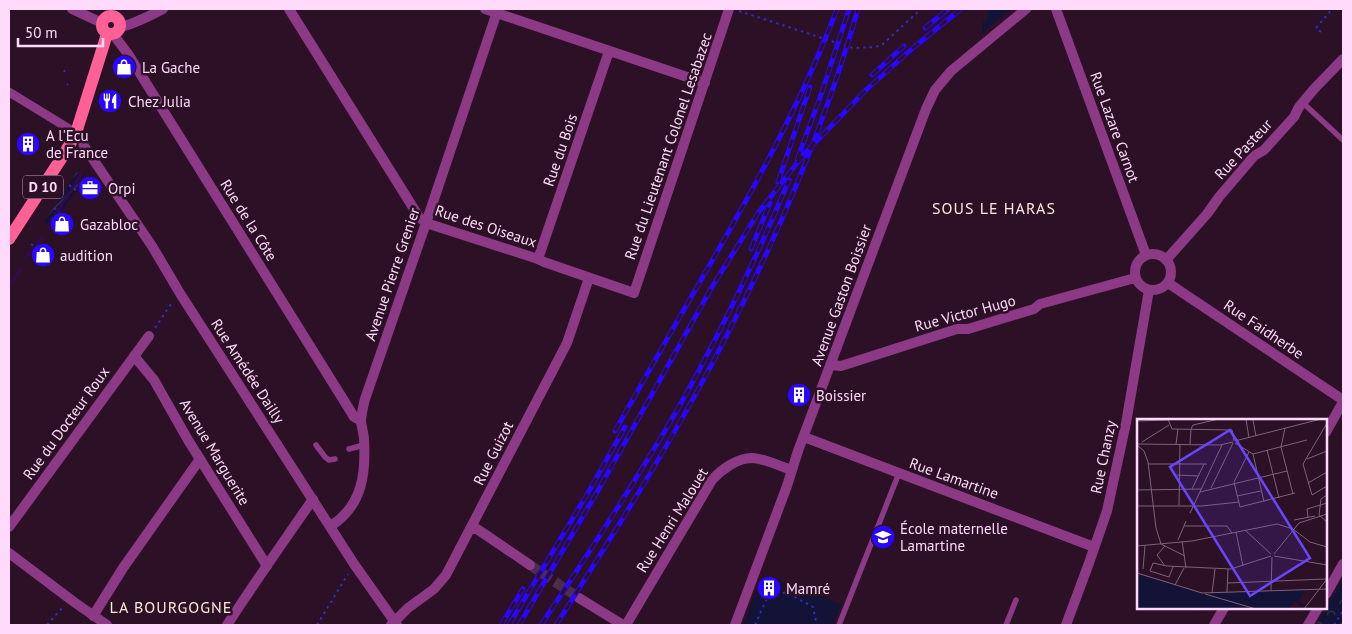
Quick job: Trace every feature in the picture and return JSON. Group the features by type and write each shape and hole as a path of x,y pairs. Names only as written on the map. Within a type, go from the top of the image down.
{"main road":[{"name":"D 10","path":"9,237 76,133 112,24"}],"street":[{"path":"72,9 112,24 135,22 163,9"},
{"name":"Rue des Oiseaux","path":"289,9 419,217 426,223 538,259 634,293"},
{"path":"485,9 498,11 511,18 705,83"},
{"name":"Rue du Lieutenant Colonel Lesabazec","path":"634,293 731,9"},
{"name":"Avenue Gaston Boissier","path":"735,625 926,109 935,90 951,71 1026,9"},
{"name":"Rue Lazare Carnot","path":"1056,9 1146,255"},
{"name":"Avenue Pierre Grenier","path":"331,526 340,521 348,512 362,485 365,463 361,421 364,399 498,11"},
{"name":"Rue de la Côte","path":"112,24 128,54 354,417 361,421"},
{"name":"Rue du Bois","path":"538,259 610,52"},
{"name":"Rue Pasteur","path":"1166,260 1207,214 1254,156 1264,150 1294,116 1303,102 1343,59"},
{"path":"9,92 76,133"},
{"name":"Rue Amédée Dailly","path":"76,133 82,139 84,146 152,246 394,624"},
{"path":"1157,254 1166,260 1171,273 1168,283 1160,290 1149,290 1140,286 1135,278 1135,267 1138,262 1146,255 1157,254"},
{"name":"Rue Guizot","path":"394,624 408,608 442,582 567,343 589,278"},
{"name":"Rue Victor Hugo","path":"831,365 841,366 957,329 968,329 1034,309 1040,304 1135,278"},
{"name":"Rue Faidherbe","path":"1168,283 1343,401"},
{"name":"Rue Chanzy","path":"1066,625 1090,563 1107,511 1126,422 1149,290"},
{"name":"Rue du Docteur Roux","path":"9,527 149,336"},
{"name":"Avenue Marguerite","path":"134,356 154,380 200,459 267,566"},
{"path":"1327,430 1343,401"},
{"name":"Rue Lamartine","path":"804,436 1094,547"},
{"name":"Rue Henri Malouet","path":"624,625 712,480 721,470 751,457 792,470"},
{"path":"93,616 123,568 200,459"},
{"path":"228,625 256,579 313,499"},
{"path":"471,529 477,529 530,565"},
{"path":"9,553 107,625"},
{"path":"1327,592 1343,564"},
{"path":"579,598 624,625"},
{"path":"1214,625 1223,609"},
{"path":"1308,625 1317,609"}],"lane":[{"path":"1303,102 1343,140"},
{"path":"316,445 329,460 335,459"},
{"path":"350,449 364,445"},
{"path":"839,625 899,473"},
{"path":"1006,625 1016,600"}],"path":[{"path":"731,9 853,48 876,47 883,44 921,9"},
{"path":"1321,32 1316,28 1332,9"},
{"path":"68,185 76,190"},
{"path":"54,208 61,213"},
{"path":"31,244 38,249"},
{"path":"149,336 180,292"},
{"path":"316,625 354,564"},
{"path":"755,625 766,600 786,592 813,607 816,622 814,625"},
{"path":"47,625 70,599"},
{"path":"1334,625 1343,610"}],"green space":[{"path":"993,9 1011,9 982,33 983,22 988,17 988,12"},
{"path":"77,172 85,176 52,227 44,222"},
{"path":"1343,578 1343,625 1316,625 1327,609"},
{"path":"780,581 841,604 833,625 743,625 756,591 774,597"}],"waterway":[{"path":"49,225 81,174"},
{"path":"26,257 43,238"},
{"path":"9,287 21,269"}],"tunnel":[{"path":"530,565 579,598"}],"railway":[{"path":"615,431 739,214 775,147 808,79 837,9"},
{"path":"797,160 849,9"},
{"path":"556,625 670,440 712,364 751,287 786,209 818,130 858,9"},
{"path":"925,28 948,9"},
{"path":"519,625 596,494 712,287 758,213 805,153 867,89 914,47 961,9"},
{"path":"872,75 904,46"},
{"path":"778,182 810,87"},
{"path":"541,625 630,489 680,405 738,294 789,180"},
{"path":"751,249 770,203"},
{"path":"509,625 625,427"},
{"path":"501,625 523,589"}],"place":[{"name":"La Gache","path":"124,67"},
{"name":"Chez Julia","path":"110,101"},
{"name":"A l'Ecu de France","path":"28,144"},
{"name":"Orpi","path":"90,188"},
{"name":"Gazabloc","path":"62,224"},
{"name":"audition","path":"43,255"},
{"name":"Boissier","path":"799,395"},
{"name":"École maternelle Lamartine","path":"883,537"},
{"name":"Mamré","path":"769,588"}],"district":[{"name":"SOUS LE HARAS","path":"994,208"},
{"name":"LA BOURGOGNE","path":"171,607"}]}
